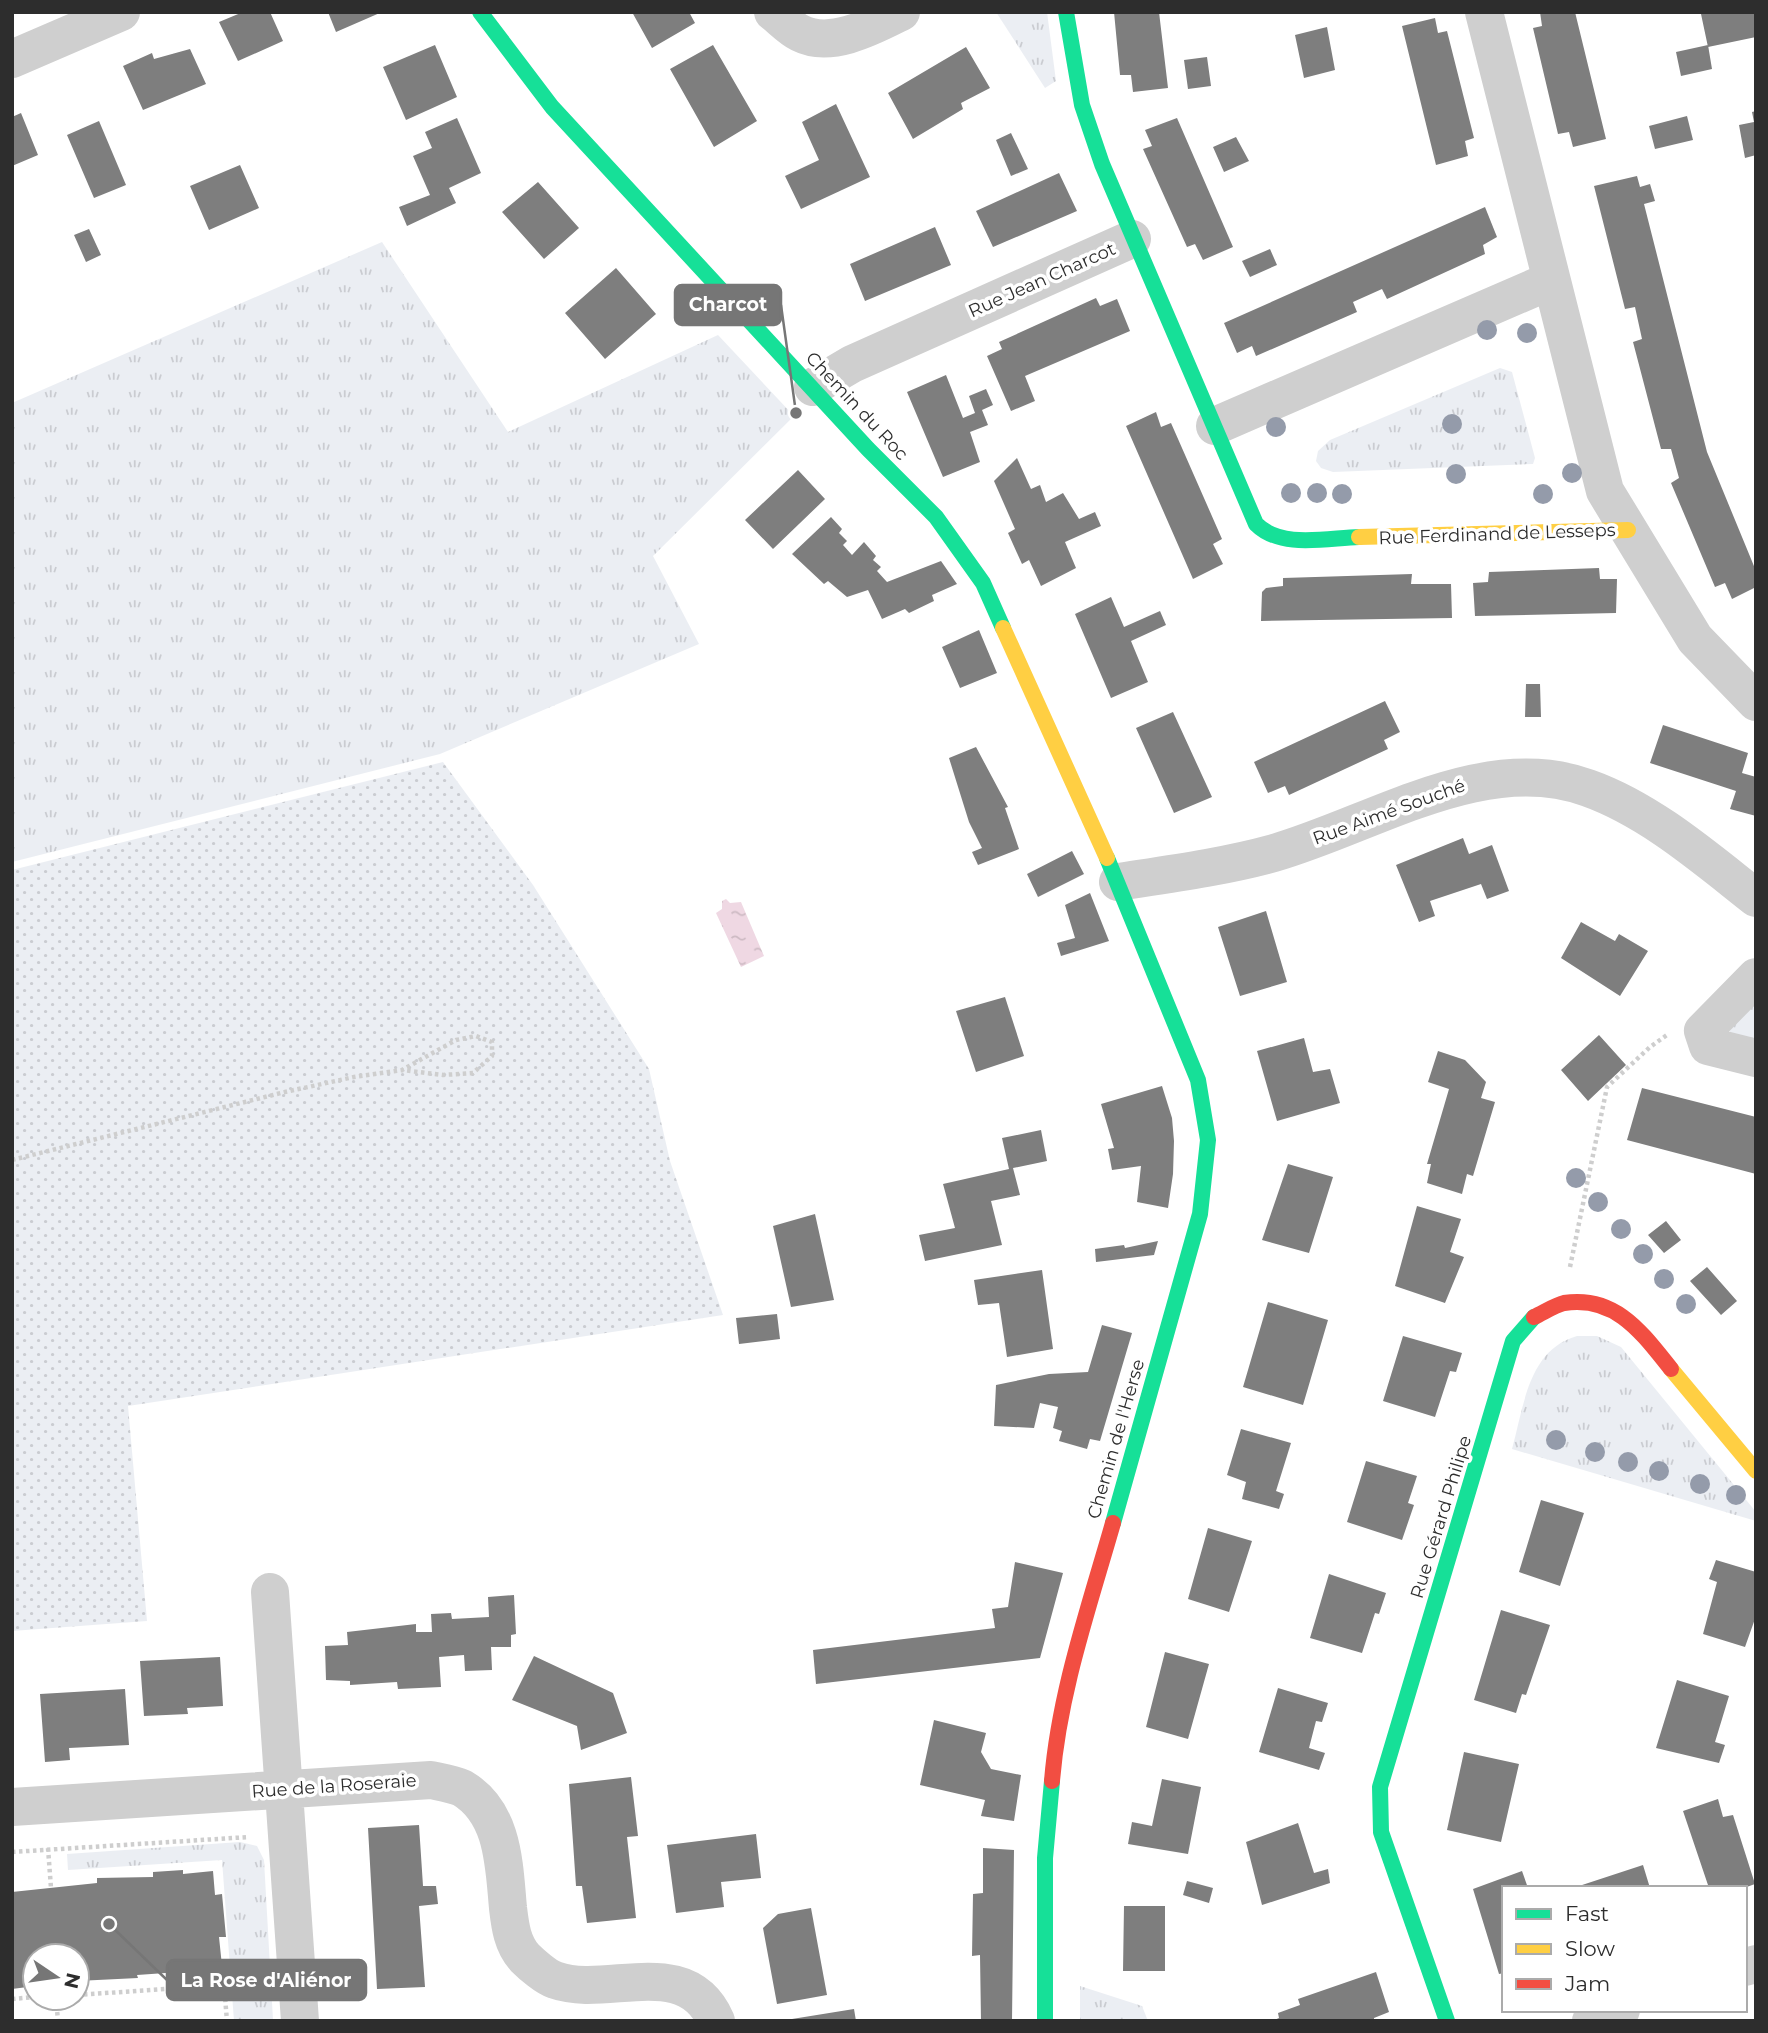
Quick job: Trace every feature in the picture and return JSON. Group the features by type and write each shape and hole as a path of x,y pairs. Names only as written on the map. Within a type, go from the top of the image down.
{"street":[{"path":"12,59 121,12"},
{"name":"Chemin du Roc","path":"480,12 552,107 868,449 936,517 983,583 1118,882"},
{"path":"773,12 801,34 831,38 869,28 901,12"},
{"name":"Rue Jean Charcot","path":"813,387 852,364 1132,239 1082,105 1066,12"},
{"name":"Rue Ferdinand de Lesseps","path":"1132,239 1256,523 1267,535 1281,539 1628,530 1605,491 1484,12"},
{"path":"1215,426 1550,281"},
{"path":"1628,530 1695,639 1756,702"},
{"name":"Rue Aimé Souché","path":"1118,882 1201,869 1274,852 1476,781 1526,777 1587,787 1636,811 1756,898"},
{"name":"Chemin de l'Herse","path":"1045,2021 1045,1858 1054,1753 1074,1655 1200,1214 1208,1140 1198,1080 1118,882"},
{"path":"1756,977 1703,1031 1708,1046 1756,1058"},
{"name":"Rue Gérard Philipe","path":"1447,2021 1381,1832 1380,1787 1513,1341 1534,1317 1563,1303 1599,1304 1633,1322 1756,1471"},
{"path":"270,1592 300,2021"},
{"name":"Rue de la Roseraie","path":"29,1806 431,1780 461,1788 486,1810 503,1848 510,1931 524,1957 555,1980 596,1985 649,1980 685,1988 711,2010 716,2021"},
{"path":"1591,2021 1616,2012"}],"path":[{"path":"1563,1303 1587,1174 1607,1087 1650,1047 1678,1028"},
{"path":"12,1160 342,1079 402,1070 443,1075 473,1073 492,1056 492,1042 476,1036 456,1040 402,1070"},
{"path":"29,1806 48,1850 51,1888"},
{"path":"12,1852 250,1837 258,1841"},
{"path":"91,1994 224,1985 227,2021"}],"green space":[{"path":"996,12 1047,12 1056,81 1045,88"},
{"path":"382,242 508,432 718,335 794,416 653,556 699,644 440,754 12,862 12,403"},
{"path":"1500,368 1512,372 1535,458 1533,464 1333,472 1321,468 1316,461 1318,451 1330,440"},
{"path":"443,762 533,885 649,1069 670,1161 723,1315 128,1406 147,1621 12,1631 12,870"},
{"path":"1756,995 1756,1045 1733,1039 1727,1025"},
{"path":"1577,1336 1597,1336 1621,1347 1756,1512 1756,1521 1512,1449 1525,1398 1538,1367 1561,1343"},
{"path":"240,1842 257,1846 264,1860 273,2020 234,2021 222,1860 68,1870 67,1854"},
{"path":"1080,1986 1142,2006 1148,2021 1080,2021"}],"water":[{"path":"726,899 730,903 741,902 764,956 741,967 716,913 722,909 722,901"}],"building":[{"path":"243,12 270,12 283,41 238,61 219,22"},
{"path":"328,12 382,12 336,32"},
{"path":"632,12 689,12 695,23 652,48"},
{"path":"1114,12 1159,12 1168,88 1133,92 1131,75 1120,75"},
{"path":"1540,12 1575,12 1606,139 1573,147 1569,132 1558,134 1533,28 1542,26"},
{"path":"1756,12 1756,37 1708,47 1701,14"},
{"path":"1435,18 1438,33 1447,31 1474,138 1465,141 1468,156 1436,165 1402,26"},
{"path":"1327,27 1335,70 1304,78 1295,35"},
{"path":"435,45 457,97 406,120 383,67"},
{"path":"713,45 757,121 714,147 670,69"},
{"path":"1708,45 1712,69 1681,76 1676,52"},
{"path":"966,47 990,88 961,103 963,109 913,139 888,93"},
{"path":"190,49 206,84 143,110 123,66 152,53 154,59"},
{"path":"1207,57 1211,86 1188,89 1184,60"},
{"path":"836,104 870,177 801,209 785,176 819,160 802,122"},
{"path":"1756,111 1756,155 1745,158 1739,125 1754,122 1752,112"},
{"path":"21,113 38,155 12,166 12,117"},
{"path":"1687,116 1693,140 1655,149 1649,126"},
{"path":"457,118 481,173 449,188 456,203 407,226 399,207 430,195 413,156 432,148 425,132"},
{"path":"1177,118 1233,247 1203,260 1195,244 1187,247 1143,149 1152,146 1145,130"},
{"path":"99,121 126,185 94,198 67,135"},
{"path":"1011,133 1028,169 1011,176 996,140"},
{"path":"1236,137 1249,161 1224,172 1213,147"},
{"path":"240,165 259,208 209,230 190,186"},
{"path":"1059,173 1077,211 993,247 976,211"},
{"path":"1637,176 1640,187 1650,184 1655,201 1644,204 1707,452 1756,571 1756,587 1732,599 1725,583 1715,587 1671,483 1679,478 1671,449 1661,449 1633,342 1642,339 1635,307 1625,309 1594,186"},
{"path":"538,182 579,228 544,259 502,212"},
{"path":"1485,207 1497,237 1483,245 1485,254 1387,299 1382,289 1353,302 1357,312 1256,356 1252,346 1237,353 1224,323"},
{"path":"935,227 951,265 865,301 850,264"},
{"path":"89,229 101,255 86,262 74,235"},
{"path":"1270,249 1277,265 1250,277 1242,261"},
{"path":"616,268 656,314 605,359 565,313"},
{"path":"1096,298 1100,306 1117,299 1130,331 1025,376 1035,401 1011,411 987,356 1002,349 999,342"},
{"path":"946,375 963,418 975,413 969,396 986,389 993,405 982,410 988,425 970,432 980,462 943,477 907,392"},
{"path":"1156,412 1161,427 1171,423 1222,539 1213,544 1223,564 1193,579 1126,426"},
{"path":"1017,458 1031,489 1040,485 1046,502 1063,493 1079,519 1095,512 1101,526 1065,542 1076,568 1041,586 1029,560 1022,564 1008,533 1015,529 994,481"},
{"path":"798,470 825,499 773,549 745,520"},
{"path":"831,517 842,529 839,533 847,541 843,545 852,555 864,542 876,556 873,560 881,567 877,571 887,582 941,561 957,584 932,595 934,601 909,613 905,609 882,619 868,590 847,597 828,581 824,584 792,554"},
{"path":"1599,568 1600,579 1617,579 1616,613 1475,616 1473,583 1488,582 1489,572"},
{"path":"1412,574 1411,584 1451,584 1452,618 1261,621 1262,592 1266,588 1283,586 1283,578"},
{"path":"1111,597 1124,627 1160,611 1166,625 1131,641 1148,682 1111,698 1075,614"},
{"path":"979,630 997,673 960,688 942,647"},
{"path":"1526,684 1540,684 1541,717 1525,717"},
{"path":"1385,701 1400,732 1384,740 1388,749 1289,795 1285,786 1268,793 1254,762"},
{"path":"1173,712 1212,797 1174,813 1136,728"},
{"path":"1663,725 1748,753 1742,773 1756,777 1756,816 1730,809 1736,791 1650,763"},
{"path":"976,747 1008,807 1005,808 1019,849 978,865 972,852 982,848 969,822 949,758"},
{"path":"1463,838 1469,854 1492,845 1509,891 1487,899 1481,884 1430,901 1435,916 1419,922 1396,865"},
{"path":"1072,851 1084,874 1038,897 1027,874"},
{"path":"1090,893 1109,941 1061,956 1057,943 1075,938 1065,905"},
{"path":"1266,911 1287,982 1240,996 1218,927"},
{"path":"1581,922 1615,941 1619,934 1648,951 1620,996 1561,958"},
{"path":"1005,997 1024,1056 976,1072 956,1011"},
{"path":"1599,1035 1626,1065 1588,1101 1561,1070"},
{"path":"1304,1038 1313,1072 1330,1069 1340,1103 1277,1121 1257,1051"},
{"path":"1438,1051 1465,1060 1486,1082 1481,1098 1495,1102 1473,1176 1467,1174 1462,1194 1427,1183 1431,1164 1427,1164 1449,1089 1428,1082"},
{"path":"1162,1086 1172,1118 1174,1141 1168,1208 1137,1202 1141,1166 1112,1170 1108,1149 1114,1148 1101,1104"},
{"path":"1642,1088 1756,1117 1756,1174 1627,1140"},
{"path":"1041,1130 1047,1161 1013,1168 1020,1195 991,1201 1002,1245 925,1261 919,1235 955,1228 943,1184 1009,1169 1002,1138"},
{"path":"1288,1164 1333,1177 1309,1253 1262,1240"},
{"path":"1417,1206 1461,1219 1450,1252 1464,1257 1445,1303 1395,1286"},
{"path":"815,1214 834,1300 791,1307 773,1226"},
{"path":"1666,1221 1681,1240 1664,1253 1648,1235"},
{"path":"1158,1241 1154,1255 1096,1262 1095,1249 1124,1245 1125,1248"},
{"path":"1707,1267 1737,1301 1721,1315 1690,1281"},
{"path":"1042,1270 1053,1349 1007,1357 999,1303 978,1305 974,1280"},
{"path":"1268,1302 1328,1320 1303,1405 1243,1387"},
{"path":"777,1314 780,1339 739,1344 736,1318"},
{"path":"1102,1325 1132,1333 1100,1441 1090,1439 1087,1449 1059,1441 1062,1431 1053,1428 1058,1407 1040,1403 1034,1428 994,1426 996,1385 1049,1374 1088,1372"},
{"path":"1403,1336 1462,1353 1456,1372 1450,1371 1435,1417 1383,1401"},
{"path":"1241,1429 1291,1443 1276,1491 1284,1494 1279,1509 1242,1499 1246,1482 1227,1475"},
{"path":"1366,1461 1417,1476 1408,1503 1414,1505 1402,1540 1347,1522"},
{"path":"1541,1500 1584,1513 1560,1586 1519,1572"},
{"path":"1208,1528 1252,1541 1229,1612 1188,1599"},
{"path":"1716,1560 1756,1572 1756,1616 1745,1647 1703,1634 1717,1582 1709,1579"},
{"path":"1015,1562 1063,1573 1040,1658 816,1684 813,1650 995,1628 992,1609 1008,1607"},
{"path":"1329,1574 1386,1593 1379,1614 1375,1613 1362,1653 1310,1638"},
{"path":"514,1595 516,1634 511,1635 511,1647 491,1647 492,1670 465,1671 464,1655 439,1657 441,1687 398,1689 397,1682 350,1685 350,1681 326,1680 325,1646 348,1645 347,1632 416,1624 416,1632 432,1632 431,1614 451,1613 452,1619 489,1617 488,1597"},
{"path":"1501,1610 1550,1625 1526,1695 1522,1694 1516,1713 1474,1700"},
{"path":"1165,1652 1209,1664 1188,1739 1146,1727"},
{"path":"534,1656 613,1693 627,1733 581,1750 577,1726 512,1700"},
{"path":"220,1657 223,1706 187,1708 188,1714 144,1716 140,1661"},
{"path":"1677,1680 1729,1696 1715,1742 1725,1745 1719,1763 1656,1748"},
{"path":"1278,1688 1328,1703 1322,1722 1316,1721 1309,1748 1325,1753 1319,1770 1259,1752"},
{"path":"125,1689 129,1745 69,1748 70,1760 45,1762 40,1694"},
{"path":"934,1720 986,1733 981,1752 991,1769 1021,1775 1014,1821 981,1816 985,1800 920,1785"},
{"path":"1464,1752 1519,1764 1501,1842 1447,1830"},
{"path":"631,1777 638,1836 627,1837 636,1918 587,1923 582,1886 576,1886 569,1784"},
{"path":"1162,1779 1201,1787 1188,1854 1128,1844 1132,1822 1152,1826"},
{"path":"1718,1799 1723,1817 1733,1815 1755,1884 1747,1887 1708,1886 1683,1811"},
{"path":"1298,1823 1314,1873 1328,1869 1330,1883 1262,1905 1246,1842"},
{"path":"419,1825 423,1886 436,1886 438,1904 419,1906 425,1987 377,1989 368,1828"},
{"path":"756,1834 761,1878 721,1882 724,1907 676,1913 667,1845"},
{"path":"983,1848 1014,1850 1012,2021 981,2021 980,1955 972,1956 973,1894 983,1893"},
{"path":"1643,1865 1649,1886 1579,1886"},
{"path":"183,1870 183,1874 213,1871 215,1895 222,1894 226,1937 219,1937 222,1966 137,1975 138,1978 91,1980 91,1942 21,1942 21,1988 12,1989 12,1892 97,1883 97,1878 153,1877 153,1872"},
{"path":"1522,1871 1527,1886 1502,1886 1502,1973 1499,1974 1473,1889"},
{"path":"1187,1881 1213,1888 1209,1903 1183,1895"},
{"path":"1124,1906 1165,1906 1165,1971 1123,1971"},
{"path":"811,1908 827,1995 777,2004 763,1928 778,1914"},
{"path":"1376,1972 1389,2012 1374,2018 1374,2021 1272,2021 1279,2018 1278,2013 1300,2005 1298,1999"},
{"path":"854,2009 856,2021 792,2021 792,2019"}],"traffic: fast":[{"path":"480,12 552,107 868,449 936,517 983,583 1003,628"},
{"path":"1066,12 1082,105 1102,164 1256,524 1266,532 1291,539 1359,537"},
{"path":"1107,858 1198,1080 1208,1140 1200,1214 1113,1523"},
{"path":"1447,2021 1381,1832 1380,1787 1513,1341 1534,1317"},
{"path":"1045,2021 1045,1858 1052,1781"}],"traffic: slow":[{"path":"1359,537 1628,530"},
{"path":"1003,628 1107,858"},
{"path":"1671,1369 1756,1471"}],"traffic: jam":[{"path":"1534,1317 1564,1303 1599,1305 1613,1311 1638,1330 1671,1369"},
{"path":"1052,1781 1068,1683 1113,1523"}],"place":[{"name":"Charcot","path":"796,413"},
{"name":"La Rose d'Aliénor","path":"109,1924"}]}
